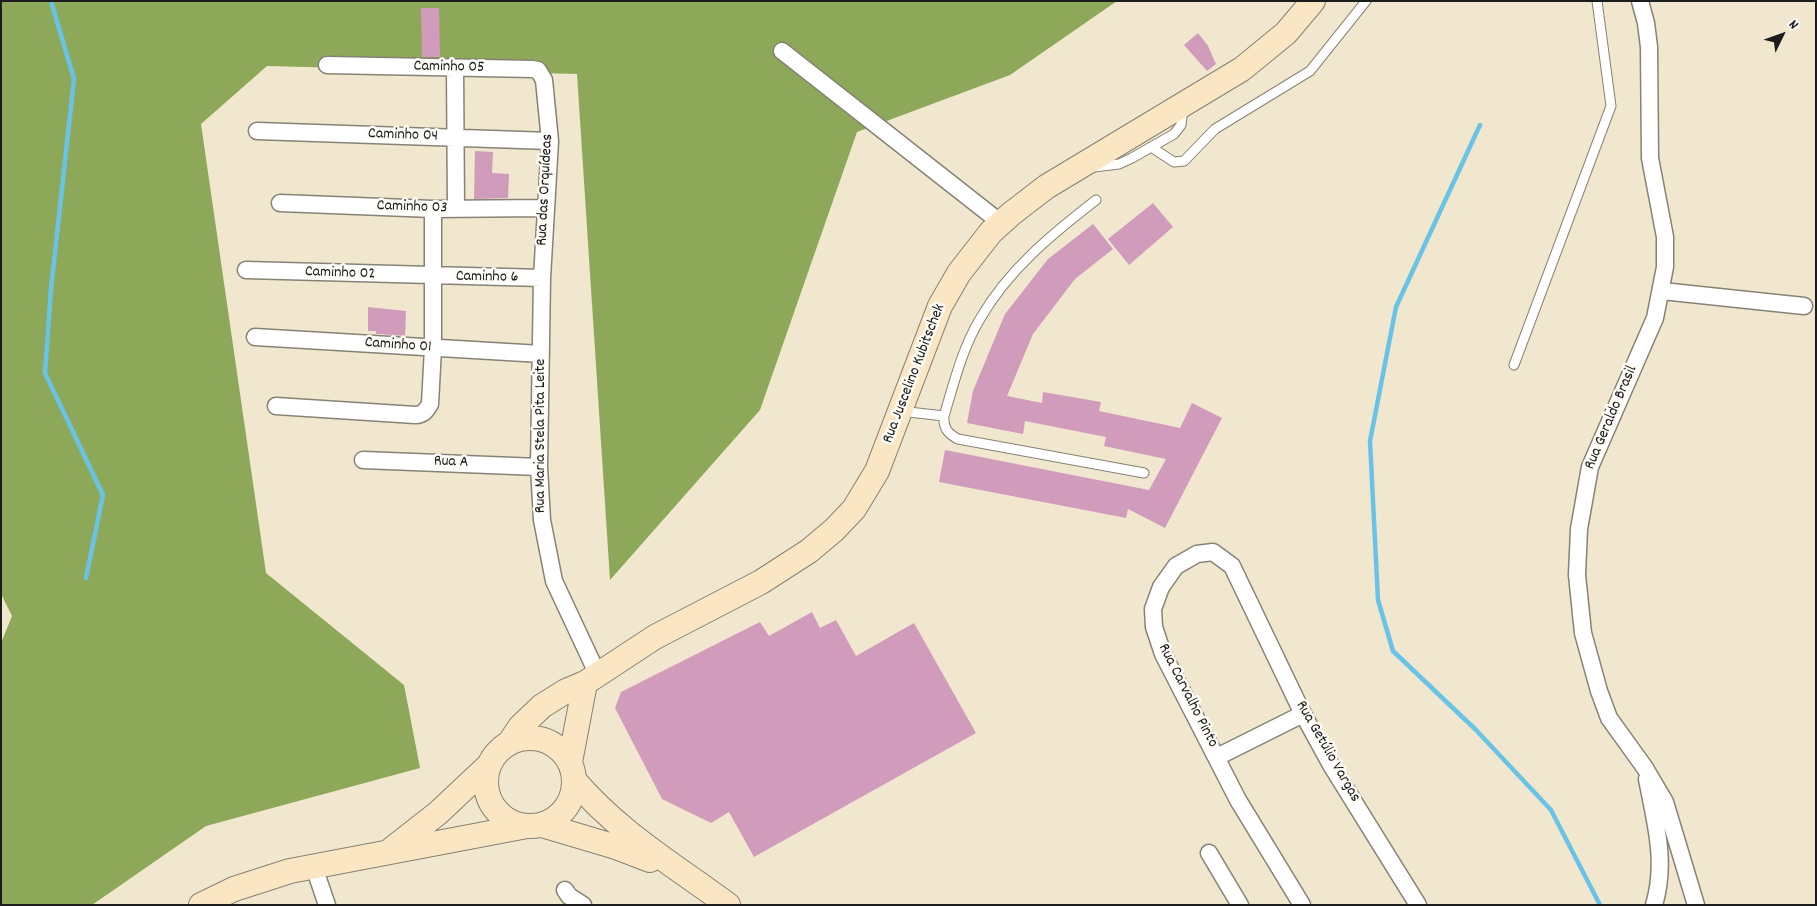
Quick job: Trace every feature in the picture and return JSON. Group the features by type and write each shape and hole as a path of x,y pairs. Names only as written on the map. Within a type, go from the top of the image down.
{"main road":[{"name":"Rua Juscelino Kubitschek","path":"510,742 520,727 542,706 591,678 655,637 761,582 828,536 850,514 866,493 878,471 940,306 959,273 1001,222 1046,187 1262,56 1286,33 1313,1"},
{"path":"200,905 269,876 534,826 556,818 566,808 572,795 572,771 591,678"},
{"path":"386,853 438,813 488,766 501,748 510,742 530,738 550,743 561,751 572,771 613,821 679,872 728,905"},
{"path":"488,766 486,782 489,798 497,812 511,822 616,847 679,872"}],"street":[{"name":"Rua Geraldo Brasil","path":"1640,1 1646,23 1649,47 1650,158 1665,238 1665,267 1662,291 1647,337 1611,414 1590,467 1577,550 1577,575 1583,633 1599,690 1610,718 1645,768 1665,802 1696,905"},
{"path":"782,52 1001,222"},
{"name":"Caminho 05","path":"327,64 538,70 542,75 547,102"},
{"path":"455,68 456,209"},
{"name":"Rua das Orquídeas","path":"542,278 544,208 550,141 547,102"},
{"name":"Caminho 04","path":"257,131 550,141"},
{"name":"Caminho 03","path":"280,203 433,209 544,208"},
{"path":"276,406 421,415 430,404 433,348 433,209"},
{"name":"Caminho 02","path":"246,270 433,277"},
{"name":"Caminho 6","path":"433,277 542,278"},
{"name":"Rua Maria Stela Pita Leite","path":"542,278 539,467 542,520 554,581 591,678"},
{"path":"1662,291 1804,306"},
{"name":"Caminho 01","path":"255,337 541,354"},
{"name":"Rua A","path":"363,460 539,467"},
{"name":"Rua Carvalho Pinto","path":"1247,594 1232,566 1222,557 1212,552 1197,554 1176,566 1161,588 1153,609 1154,627 1164,654 1218,757 1238,800 1302,905"},
{"name":"Rua Getúlio Vargas","path":"1247,594 1303,714 1331,765 1418,905"},
{"path":"1218,757 1303,714"},
{"path":"1645,768 1661,849 1660,880 1654,905"},
{"path":"1209,853 1240,905"},
{"path":"314,867 327,905"},
{"path":"565,890 569,896 583,905"}],"lane":[{"path":"1151,147 1174,162 1184,161 1216,129 1310,71 1366,1"},
{"path":"1514,365 1610,112 1610,95 1597,1"},
{"path":"1076,170 1119,164 1178,131 1181,125 1183,105"},
{"path":"1096,200 1050,235 1012,274 980,319 960,361 943,424 958,439 1144,472"},
{"path":"900,410 944,416"}],"green space":[{"path":"1,1 1117,1 1010,75 857,132 760,410 610,580 577,74 267,66 201,124 266,573 404,685 420,768 206,826 92,905 1,905 1,643 12,616 1,594"}],"building":[{"path":"421,8 439,8 440,57 422,57"},
{"path":"1198,33 1208,46 1216,64 1207,71 1184,45"},
{"path":"475,151 493,152 492,173 509,174 508,198 474,199"},
{"path":"1153,203 1173,227 1129,265 1108,239"},
{"path":"1093,224 1113,249 1075,279 1033,334 1007,396 1042,403 1043,392 1101,402 1099,411 1180,428 1192,403 1222,418 1165,528 1128,509 1126,518 939,482 945,450 1149,490 1166,459 1104,446 1106,437 1025,421 1023,434 967,423 973,391 1005,314 1048,259"},
{"path":"368,307 406,311 405,336 376,334 376,331 368,331"},
{"path":"812,612 820,628 836,620 856,656 914,623 976,733 754,857 729,812 711,823 662,799 615,708 621,692 760,622 769,636"}],"waterway":[{"path":"51,1 74,79 51,289 45,373 103,495 86,578"},
{"path":"1480,125 1396,307 1370,441 1378,600 1393,651 1476,730 1551,810 1600,905"}]}
